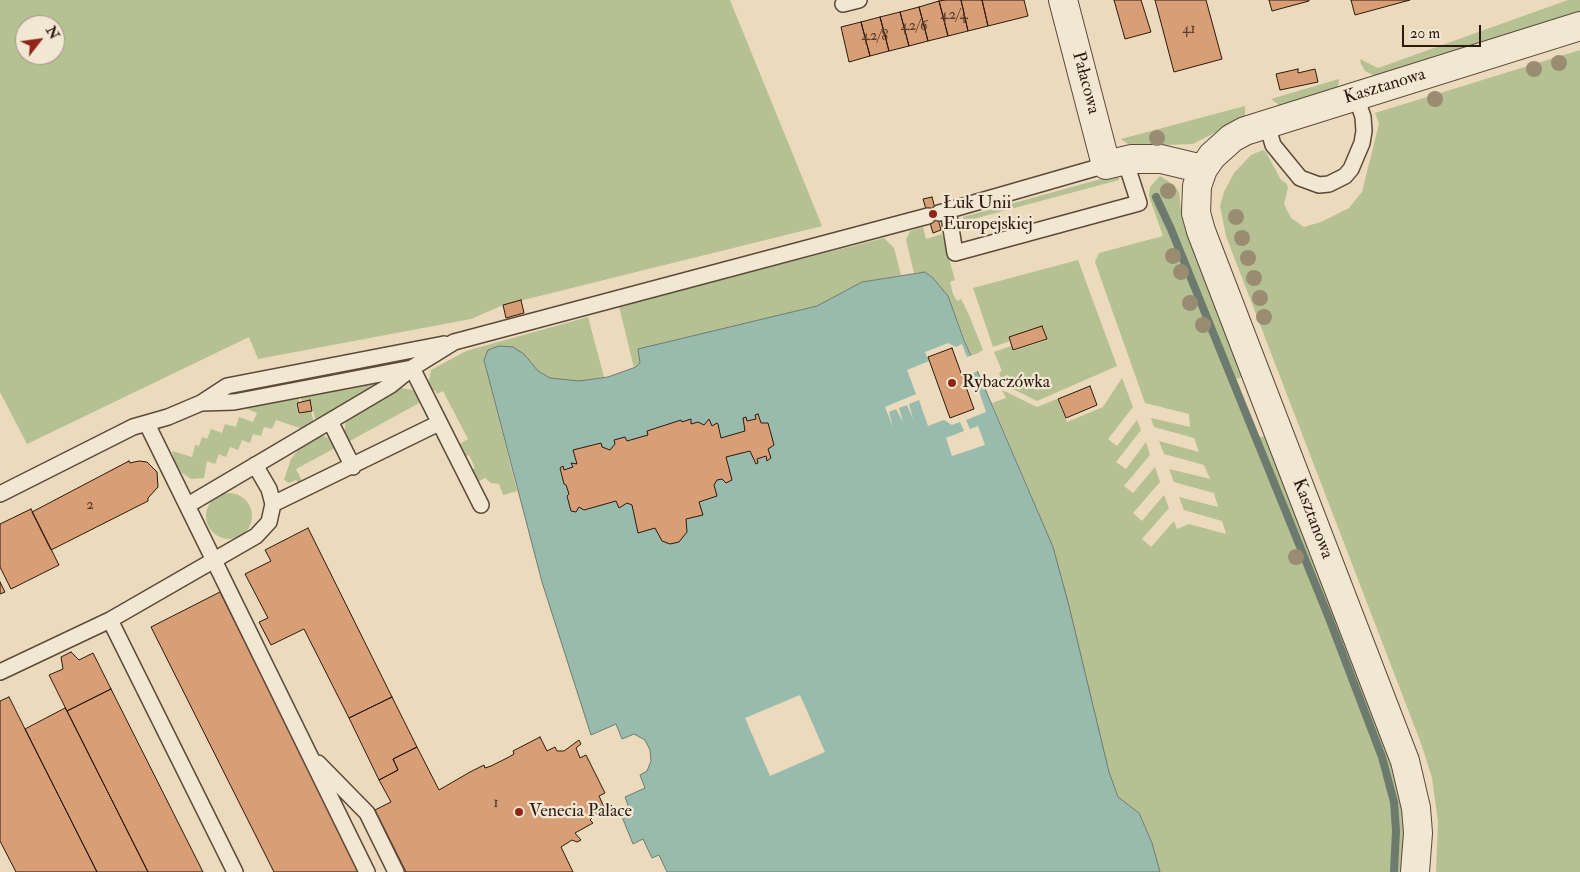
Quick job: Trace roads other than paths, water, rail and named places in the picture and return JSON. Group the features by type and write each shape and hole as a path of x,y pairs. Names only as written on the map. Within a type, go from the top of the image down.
{"street":[{"name":"Pałacowa","path":"1063,0 1116,163"},
{"name":"Kasztanowa","path":"1415,872 1418,833 1411,780 1198,222 1196,195 1203,169 1212,156 1232,138 1245,131 1580,26"},
{"path":"1116,163 1165,159 1203,169"}],"lane":[{"path":"843,4 859,0"},
{"path":"1267,124 1274,145 1300,178 1314,184 1329,184 1345,176 1352,169 1362,143 1364,131 1363,117 1356,96"},
{"path":"0,494 123,432 201,403 227,386 239,382 454,342 938,213 1116,163 1139,203 954,253 938,213"},
{"path":"188,505 391,385 412,368 454,342"},
{"path":"201,403 234,402 412,368"},
{"path":"412,368 481,505"},
{"path":"330,421 353,467"},
{"path":"273,504 353,467 439,423"},
{"path":"147,424 367,872"},
{"path":"0,672 110,620 261,532 271,516 273,504 269,489 255,465"},
{"path":"110,620 235,872"},
{"path":"310,755 367,813 396,872"}],"waterway":[{"path":"1156,197 1171,229 1329,618 1382,757 1394,802 1396,831 1394,872"}],"place":[{"name":"Łuk Unii Europejskiej","path":"933,214"},
{"name":"Rybaczówka","path":"952,383"},
{"name":"Venecia Palace","path":"519,812"}]}
